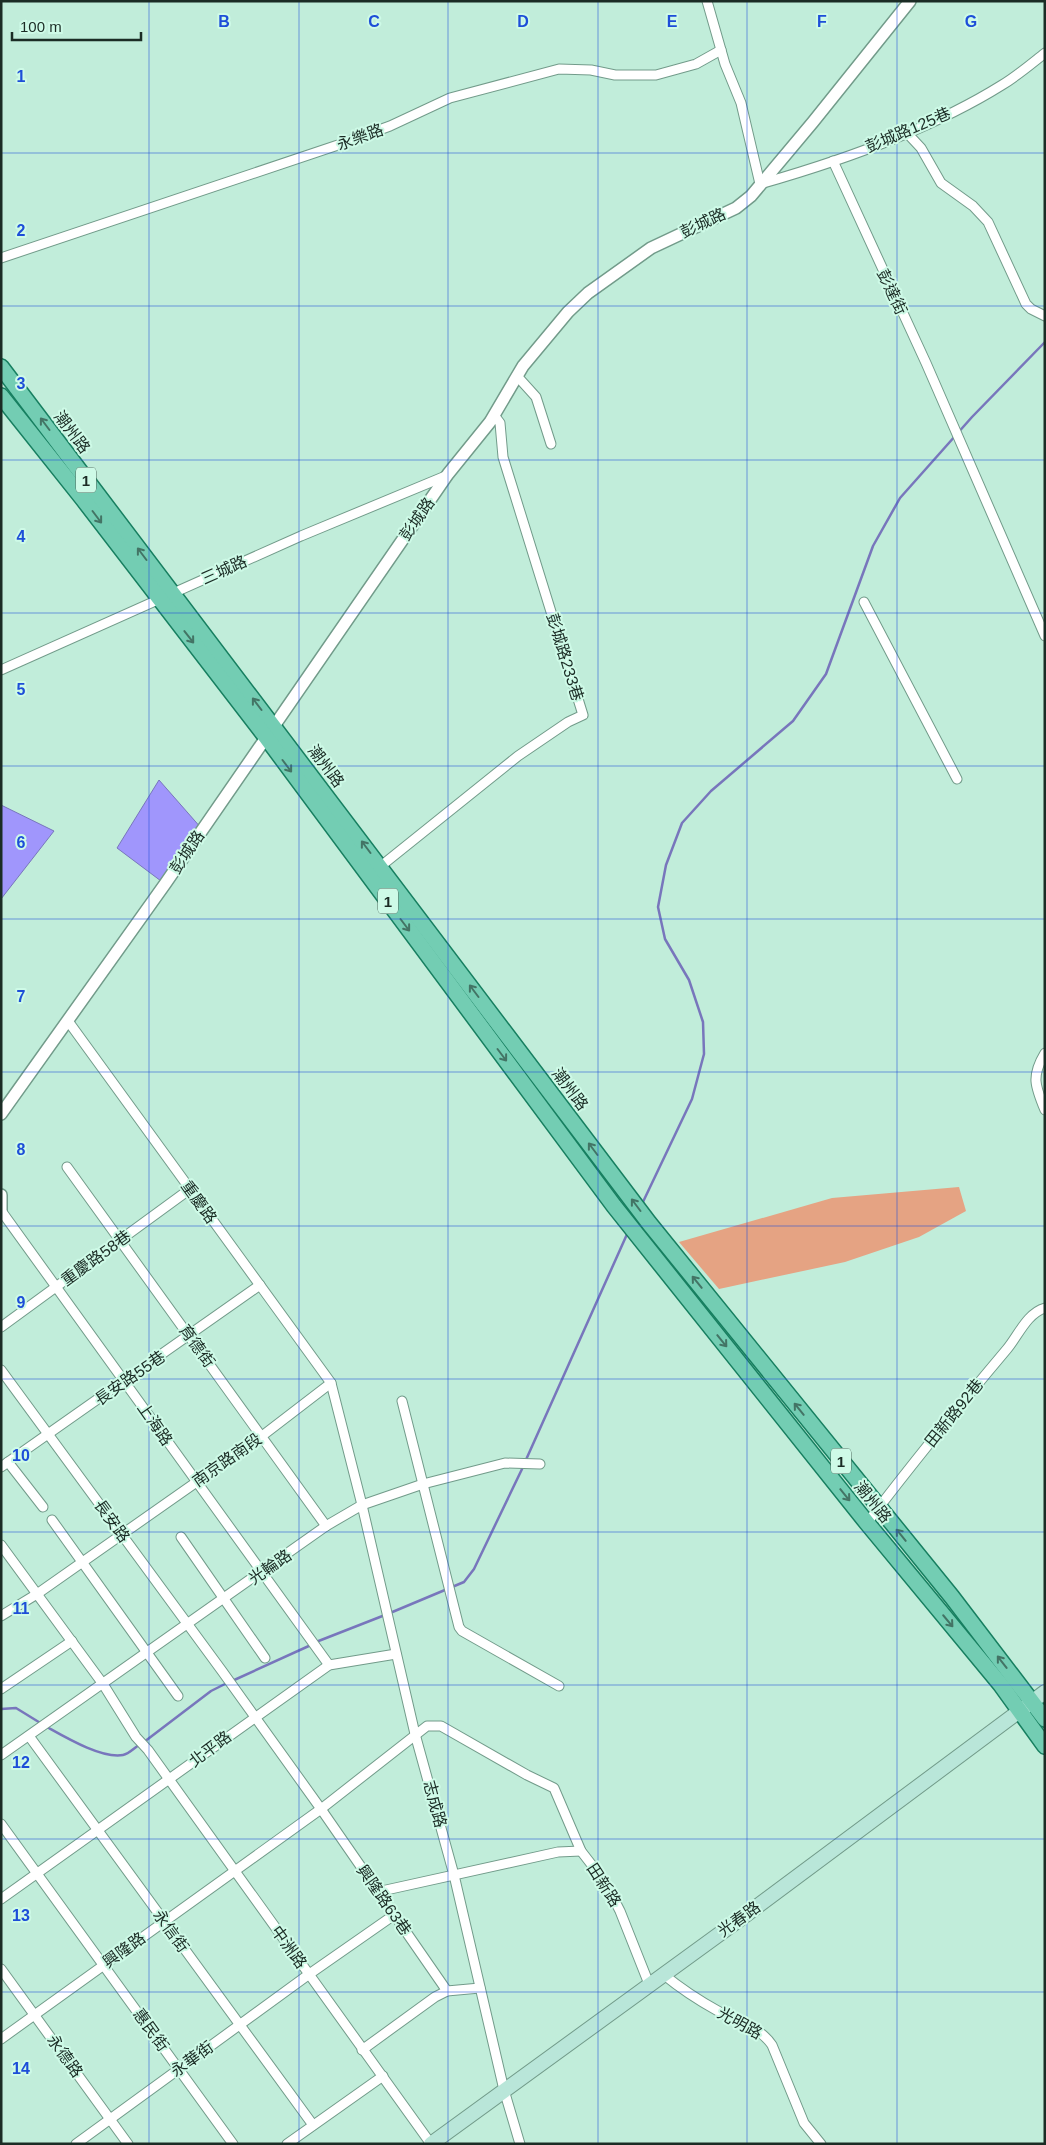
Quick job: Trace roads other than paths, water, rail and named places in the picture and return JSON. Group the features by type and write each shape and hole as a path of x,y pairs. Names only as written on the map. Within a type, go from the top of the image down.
{"main road":[{"name":"潮州路","path":"1,366 165,596"},
{"name":"潮州路","path":"1,396 165,596 270,732 636,1234 867,1523 1026,1705 1045,1719"},
{"name":"潮州路","path":"270,732 381,866 622,1188 952,1596 1026,1705 1045,1746"},
{"name":"光春路","path":"431,2144 753,1909 1045,1692"}],"street":[{"path":"708,1 720,50 741,103 760,184"},
{"name":"彭城路","path":"1,1114 270,732 448,474 494,415 523,366 568,312 588,293 651,248 736,208 751,196 910,1"},
{"name":"永樂路","path":"1,258 338,145 390,126 450,98 559,69 591,70 615,75 656,75 696,64 720,50"},
{"name":"彭城路125巷","path":"760,184 833,161 907,133 1003,85 1045,53"},
{"path":"907,133 922,148 941,183 973,206 988,222 1026,304 1031,309 1045,316"},
{"name":"彭達街","path":"833,161 1045,636"},
{"path":"517,376 536,397 551,444"},
{"name":"彭城路233巷","path":"381,866 518,756 568,722 583,715 503,457 500,423 494,415"},
{"name":"三城路","path":"1,670 301,536 448,474"},
{"path":"864,602 956,779"},
{"name":"重慶路","path":"68,1021 330,1383"},
{"path":"1045,1053 1035,1070 1037,1088 1045,1110"},
{"name":"育德街","path":"67,1167 326,1526"},
{"name":"重慶路58巷","path":"1,1327 190,1189"},
{"path":"1,1195 2,1213"},
{"name":"上海路","path":"2,1213 329,1664"},
{"name":"長安路55巷","path":"5,1465 260,1285"},
{"name":"田新路92巷","path":"867,1523 1030,1318 1045,1308"},
{"name":"長安路","path":"1,1370 234,1687 254,1717"},
{"path":"330,1383 362,1505"},
{"name":"南京路南段","path":"1,1616 37,1594 121,1533 262,1436 330,1383"},
{"path":"402,1401 459,1627 462,1631 559,1686"},
{"name":"光輪路","path":"31,1735 326,1526 362,1505 423,1484 510,1462 540,1464"},
{"path":"5,1465 43,1507"},
{"name":"志成路","path":"362,1505 415,1734 454,1875 504,2090 520,2144"},
{"path":"52,1520 178,1696"},
{"path":"181,1537 265,1658"},
{"path":"1,1545 103,1684"},
{"path":"1,1689 72,1641"},
{"name":"北平路","path":"1,1899 329,1664 396,1654"},
{"name":"中洲路","path":"103,1684 136,1737 148,1750 431,2144"},
{"path":"254,1717 321,1809"},
{"name":"興隆路","path":"1,2039 321,1809 427,1726 441,1726 527,1775 554,1788"},
{"path":"1,1755 31,1735"},
{"name":"永信街","path":"31,1735 98,1831 313,2125"},
{"name":"田新路","path":"554,1788 581,1850 605,1882 620,1910 649,1984"},
{"name":"興隆路63巷","path":"321,1809 447,1991"},
{"path":"1,1824 103,1965"},
{"path":"377,1892 558,1852 581,1850"},
{"name":"永華街","path":"76,2144 308,1974 394,1915"},
{"name":"惠民街","path":"103,1965 233,2144"},
{"name":"永德路","path":"1,1969 128,2144"},
{"name":"光明路","path":"663,1974 682,1990 719,2012 765,2034 772,2045 804,2123 821,2144"},
{"path":"362,2050 447,1991 480,1988"},
{"path":"287,2144 383,2076"}],"waterway":[{"path":"642,1204 692,1099 704,1054 703,1022 689,980 665,939 658,907 666,865 682,823 711,791 793,721 826,674 873,546 900,498 972,417 1045,342"},
{"path":"525,1462 628,1232"},
{"path":"390,1613 464,1582 474,1569 523,1467"},
{"path":"316,1642 385,1615"},
{"path":"232,1681 311,1645"},
{"path":"144,1742 211,1691 227,1683"},
{"path":"1,1709 16,1708 42,1724"},
{"path":"47,1727 94,1751 105,1754 123,1755 139,1745"}]}
